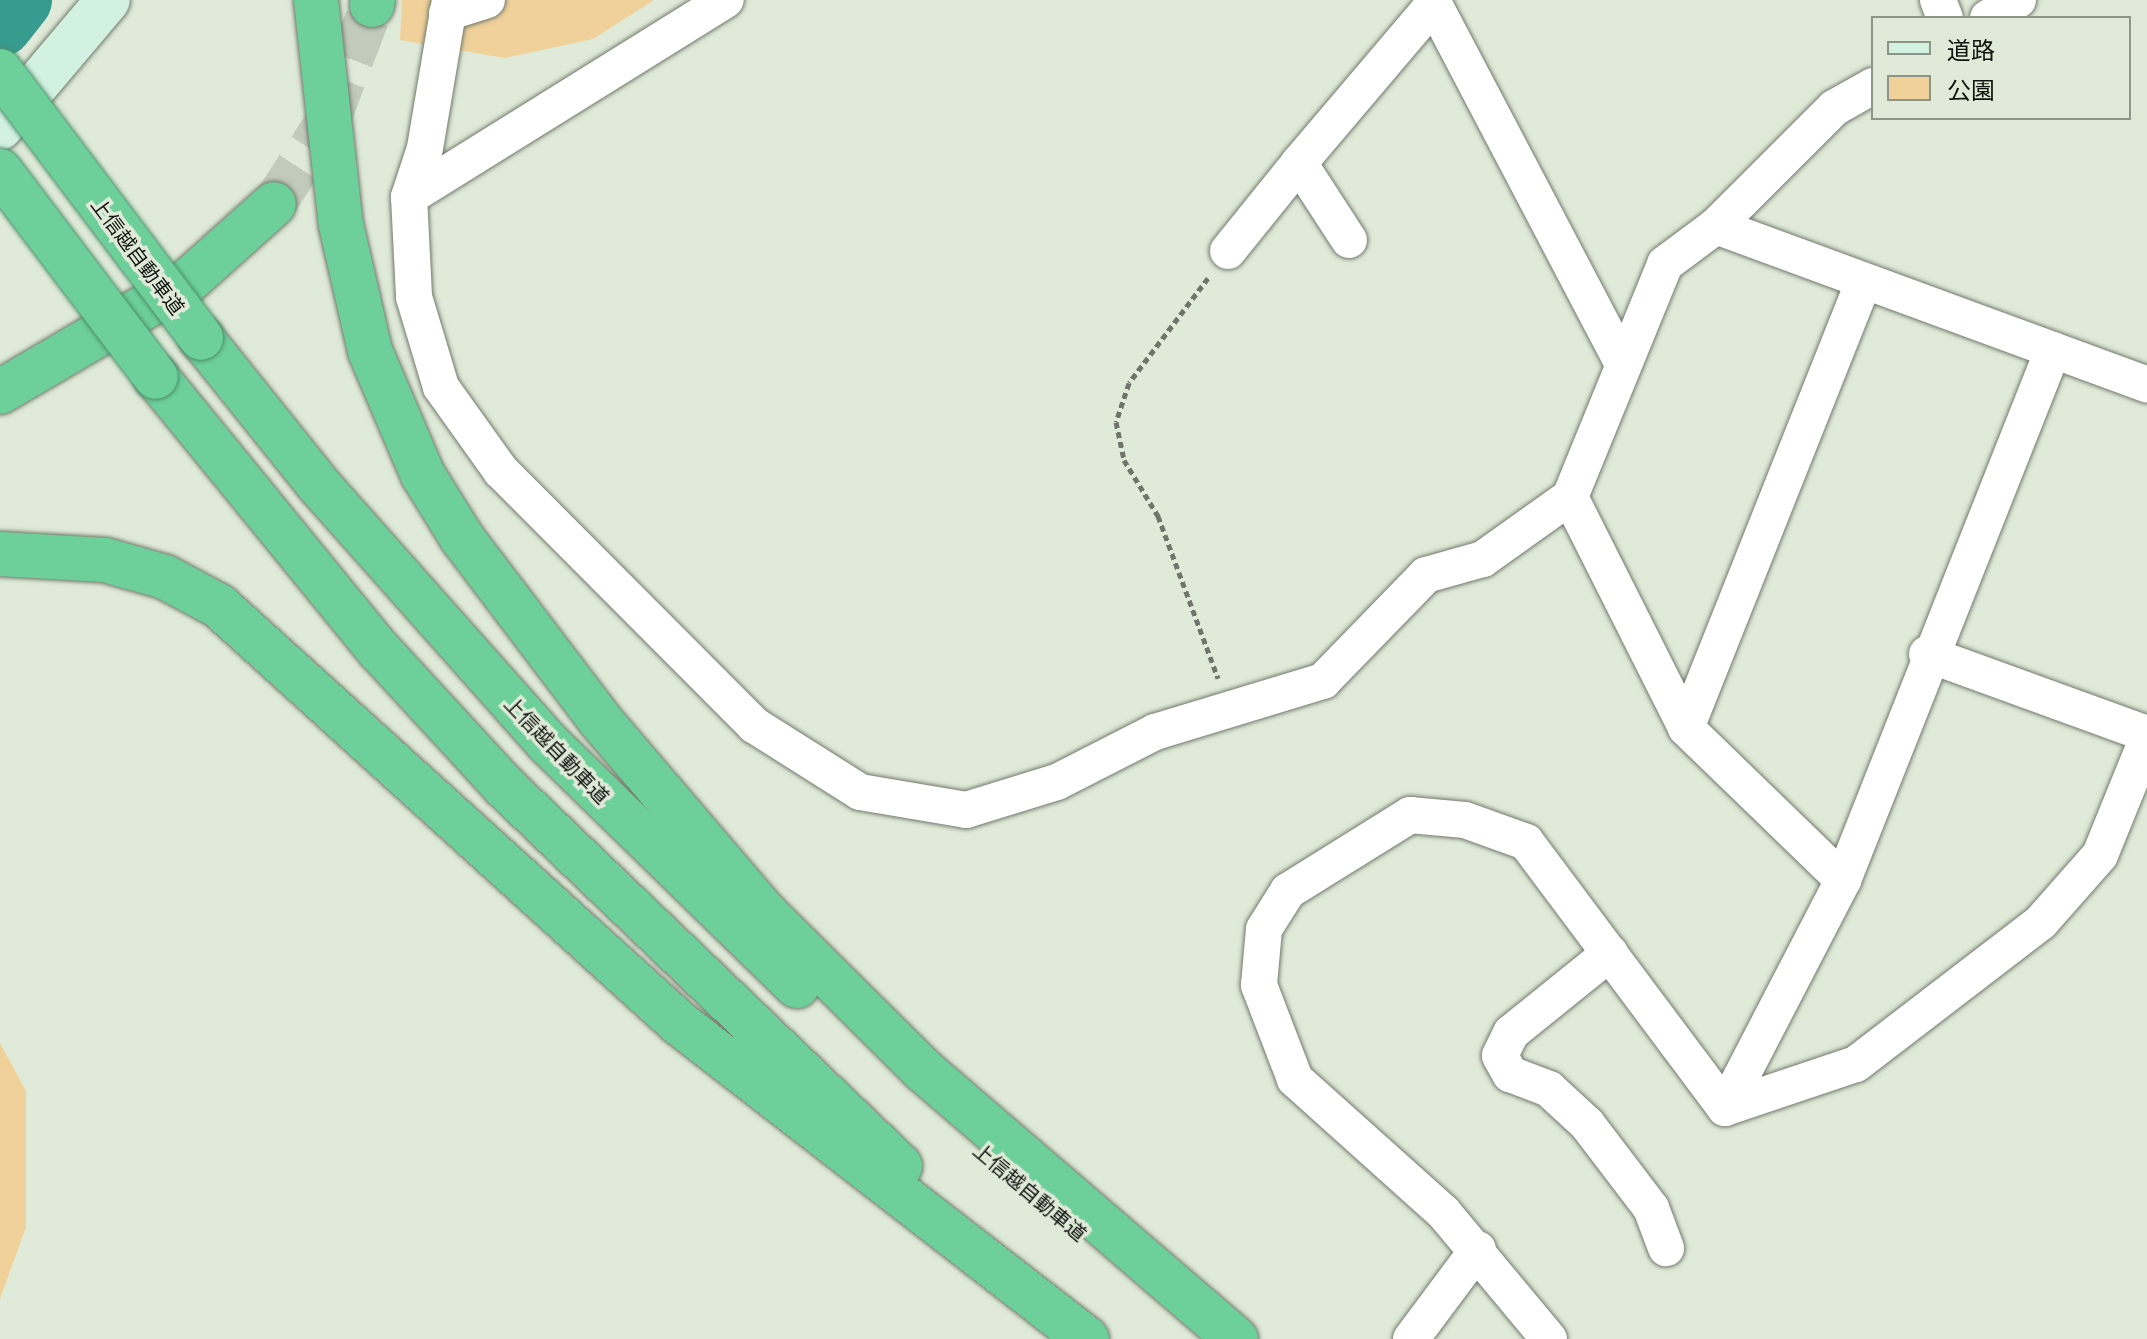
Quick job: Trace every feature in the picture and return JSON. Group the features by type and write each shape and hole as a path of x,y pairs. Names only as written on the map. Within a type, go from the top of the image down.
{"highway":[{"path":"316,0 341,225 370,351 423,475 462,538 600,720 764,912 923,1070 1236,1339"},
{"name":"上信越自動車道","path":"0,71 201,338 425,608 681,878 1031,1194 1207,1339"},
{"path":"0,171 156,377 379,650 536,818 816,1091 1102,1339"},
{"path":"0,392 186,283 274,204"},
{"path":"0,554 105,560 165,577 219,606 679,1023 1087,1339"}],"street":[{"path":"0,128 108,0"},
{"path":"487,0 448,7 425,148 409,197 414,297 441,387 501,471 754,725 860,792 966,810 1057,782 1155,732 1323,681 1426,575 1483,559 1570,497 1665,264 1716,226 1834,108 1871,87"},
{"path":"409,197 726,0"},
{"path":"1991,16 2018,0"},
{"path":"1228,251 1436,1 1623,364"},
{"path":"1299,163 1349,240"},
{"path":"1716,226 1863,284 2147,385"},
{"path":"1686,728 1863,284"},
{"path":"1725,1108 1843,880 1927,654 2053,350"},
{"path":"1570,497 1686,728 1843,880"},
{"path":"1725,1108 1856,1064 2041,922 2100,855 2147,736 1927,654"},
{"path":"1549,1339 1468,1262 1295,1079 1259,985 1264,929 1288,891 1410,815 1465,820 1526,842 1725,1108"},
{"path":"1610,953 1511,1033 1500,1056 1510,1074 1549,1089 1587,1124 1651,1208 1666,1248"},
{"path":"1411,1339 1468,1262"}],"path":[{"path":"1228,251 1129,383 1116,422 1124,460 1158,516 1229,708"}],"green space":[{"path":"402,0 654,0 593,39 505,58 400,40"},
{"path":"0,1043 26,1091 26,1227 0,1299"}],"waterway":[{"path":"0,24 19,0"}],"tunnel":[{"path":"274,204 328,121 372,5"}]}
